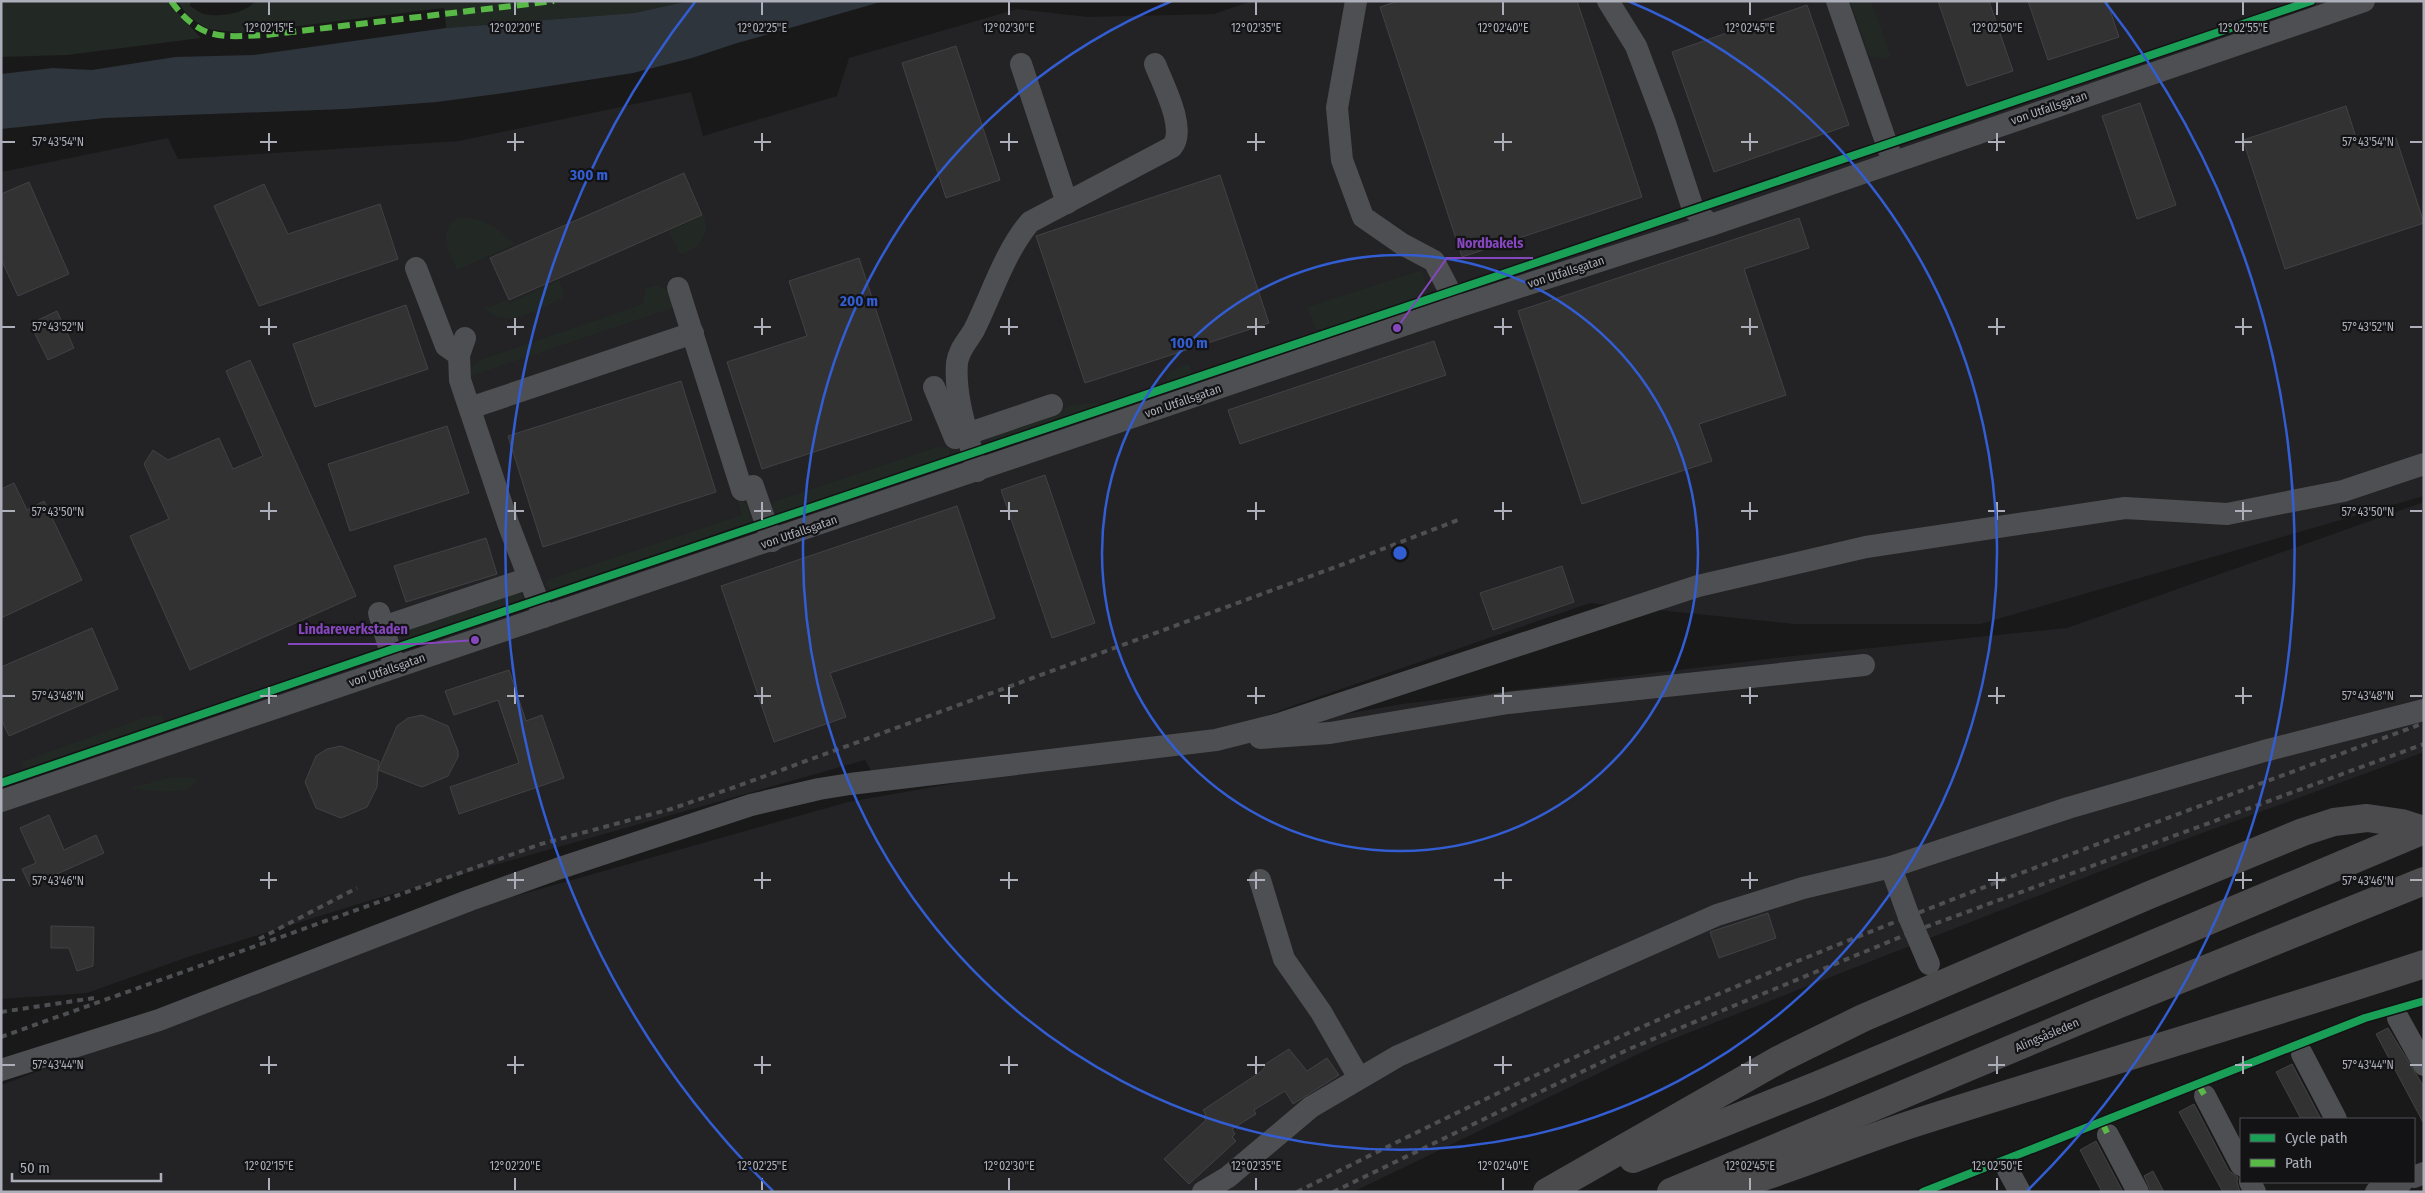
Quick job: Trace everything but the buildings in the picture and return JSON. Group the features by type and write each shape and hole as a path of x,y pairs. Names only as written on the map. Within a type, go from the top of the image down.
{"highway":[{"path":"1549,1192 1780,1058 1863,1018 2146,896 2302,832 2334,822 2367,818 2393,821 2424,830"},
{"path":"1549,1192 1818,1085 2424,830"},
{"name":"Alingsåsleden","path":"1671,1192 2097,1013 2424,881"},
{"path":"1711,1192 1750,1182 1916,1122 2263,1017 2424,964"}],"street":[{"path":"1356,1 1338,108 1342,160 1363,217 1402,244 1434,261 1450,292 1454,308"},
{"path":"1608,1 1636,46 1665,123 1693,209 1711,225"},
{"path":"1837,1 1892,162"},
{"name":"von Utfallsgatan","path":"1,801 395,666 977,472 1454,308 1711,225 2364,1"},
{"path":"1021,64 1067,203"},
{"path":"977,472 966,434 957,377 960,350 973,332 1017,238 1030,222 1172,147 1176,142 1178,124 1155,64"},
{"path":"416,268 446,346 462,346 460,380 509,526 544,617"},
{"path":"678,288 748,488 772,541"},
{"path":"470,408 693,333"},
{"path":"934,387 955,438 1052,405"},
{"path":"1216,740 1279,724 1698,586 1856,549 2125,508 2227,514 2343,491 2424,464"},
{"path":"395,666 381,619 529,578"},
{"path":"1,1070 159,1020 470,900 557,869 751,805 818,789 1216,740 1305,736 1508,703 1864,664"},
{"path":"1203,1192 1228,1177 1311,1107 1398,1056 1717,915 1804,888 1891,866 2068,808 2264,751 2424,710"},
{"path":"1891,866 1909,917 1930,964"},
{"path":"1260,880 1284,959 1322,1012 1359,1078"},
{"path":"2398,1018 2424,1065"},
{"path":"2302,1054 2335,1118"},
{"path":"2205,1096 2240,1163"},
{"path":"2108,1135 2138,1192"},
{"path":"2008,1170 2020,1192"},
{"path":"2374,1192 2399,1183"}],"shaded area":[{"path":"1,1 167,1 201,38 67,55 1,57"},
{"path":"177,1 191,1 190,6 200,13 224,15 246,9 255,1 689,1 634,13 446,28 444,8 242,33 208,29 189,17"},
{"path":"689,1 884,1 692,58 633,73 504,93 437,102 345,109 105,118 1,129 1,74 53,68 92,70 175,57 254,55 446,28 634,13"},
{"path":"1252,1 2424,1 2424,496 1980,624 1795,624 1590,603 1239,726 873,774 865,760 368,901 188,957 87,993 1,999 1,172 168,138 178,159 459,141 691,92 703,136 837,96 849,58 1017,9 1088,17 1214,14"},
{"path":"1850,1 1871,1 1891,57 1881,59 1869,56"},
{"path":"704,215 706,228 702,240 692,249 680,254 669,231"},
{"path":"459,218 483,221 515,244 457,270 448,249 446,234 452,222"},
{"path":"1422,270 1428,293 1426,295 1324,329 1316,329 1307,307"},
{"path":"559,280 564,293 562,298 532,313 511,318 501,317 492,314 482,306 490,307 506,300 509,303"},
{"path":"657,285 665,289 675,307 468,377 473,365 480,360 643,304 646,288"},
{"path":"1189,364 1192,374 1167,381 1169,372"},
{"path":"1086,403 1106,404 992,443 989,440 998,433 1021,422 1048,412"},
{"path":"940,446 949,448 949,457 778,515 772,508 773,502"},
{"path":"740,499 746,503 749,509 751,523 556,590 549,589 547,586 547,580 742,515 738,501"},
{"path":"2424,502 2424,752 2142,855 1655,1046 1353,1192 1,1192 1,1085 490,903 848,802 1402,704 1793,656 2067,628"},
{"path":"520,592 523,597 519,601 407,639 402,628"},
{"path":"162,714 165,721 26,768 21,762 143,718"},
{"path":"171,777 196,778 197,781 184,790 128,789"}],"railway":[{"path":"1,1037 541,844 671,809 735,787 1341,565 1458,520"},
{"path":"1297,1192 1447,1117 1702,1001 1971,892 2424,723"},
{"path":"1333,1192 1629,1049 1915,931 2424,744"},
{"path":"259,939 357,888"},
{"path":"1,1012 94,998"}],"marked path":[{"path":"171,1 182,14 202,30 224,36 266,35 554,1"},
{"path":"2198,1084 2205,1096"},
{"path":"2102,1122 2108,1135"},
{"path":"2003,1161 2008,1170"}],"cycle path":[{"path":"1,783 2311,1"},
{"path":"1923,1192 2365,1018 2424,1001"}],"place":[{"name":"Nordbakels","path":"1397,328"},
{"name":"Lindareverkstaden","path":"475,640"}]}
